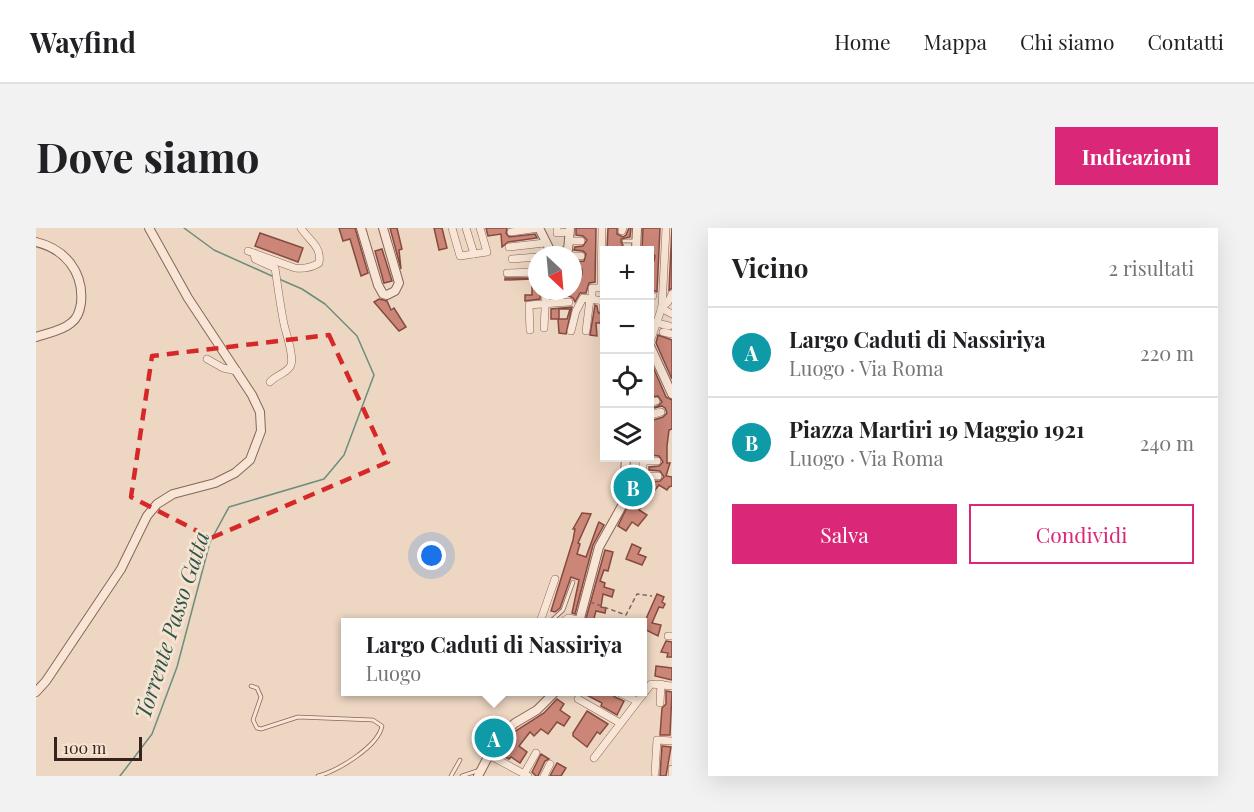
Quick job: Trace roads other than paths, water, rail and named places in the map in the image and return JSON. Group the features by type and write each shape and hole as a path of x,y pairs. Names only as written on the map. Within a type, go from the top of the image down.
{"street":[{"path":"36,692 46,681 121,569 157,504 173,494 226,478 235,473 250,460 258,443 262,421 257,405 188,298 149,228"},
{"path":"270,382 275,376 291,367 292,358 283,323 274,268 255,259 251,252 295,268 315,266 320,260 319,250 300,228"},
{"path":"361,228 378,285 383,294 387,295 395,291 399,283 383,228"},
{"path":"452,228 460,256 487,252 480,228"},
{"path":"466,228 474,254"},
{"path":"511,232 539,228 547,246"},
{"path":"556,228 557,233 570,234 581,241"},
{"path":"586,331 592,288 601,288 602,228"},
{"path":"636,246 637,228"},
{"path":"654,332 662,307 668,231"},
{"path":"36,242 50,245 63,254 79,276 82,290 80,310 71,323 57,331 36,336"},
{"path":"510,247 528,248"},
{"path":"512,259 528,258"},
{"path":"507,273 528,272"},
{"path":"662,307 672,295"},
{"path":"571,331 580,301 583,298 600,300"},
{"path":"531,330 529,305 536,300 546,303 569,302"},
{"path":"544,328 546,303"},
{"path":"662,307 672,314"},
{"path":"657,323 669,326"},
{"path":"663,332 672,334"},
{"path":"654,353 672,394"},
{"path":"207,359 223,368 237,371"},
{"path":"654,414 661,412"},
{"path":"580,618 599,547 623,504 626,462"},
{"path":"624,494 637,473 643,471 643,462"},
{"path":"625,473 658,476"},
{"path":"541,618 555,579"},
{"path":"647,689 651,684 672,686"},
{"path":"660,703 661,684"},
{"path":"480,773 489,755 515,723 537,710 551,696"},
{"path":"626,696 637,701"},
{"path":"594,758 641,696"},
{"path":"578,699 620,723"},
{"path":"656,773 657,740 672,741"},
{"path":"489,755 526,775 536,753"},
{"path":"544,776 550,764"},
{"path":"672,769 672,776"}],"lane":[{"path":"624,241 636,246"},
{"path":"554,618 563,610 573,582"},
{"path":"251,686 257,688 261,697 253,720 257,728 261,729 298,717 373,720 382,726 380,732 364,750 337,769 318,776"},
{"path":"451,776 460,760"},
{"path":"462,776 480,773"}],"waterway":[{"name":"Torrente Passo Gatta","path":"184,228 214,250 272,276"},
{"name":"Torrente Passo Gatta","path":"120,776 152,734 177,667 210,542 229,507 324,479 344,455 374,375 357,336 325,304 302,289 279,279"}],"place":[{"name":"Piazza Martiri 19 Maggio 1921","path":"633,487"},
{"name":"Largo Caduti di Nassiriya","path":"494,738"}]}
